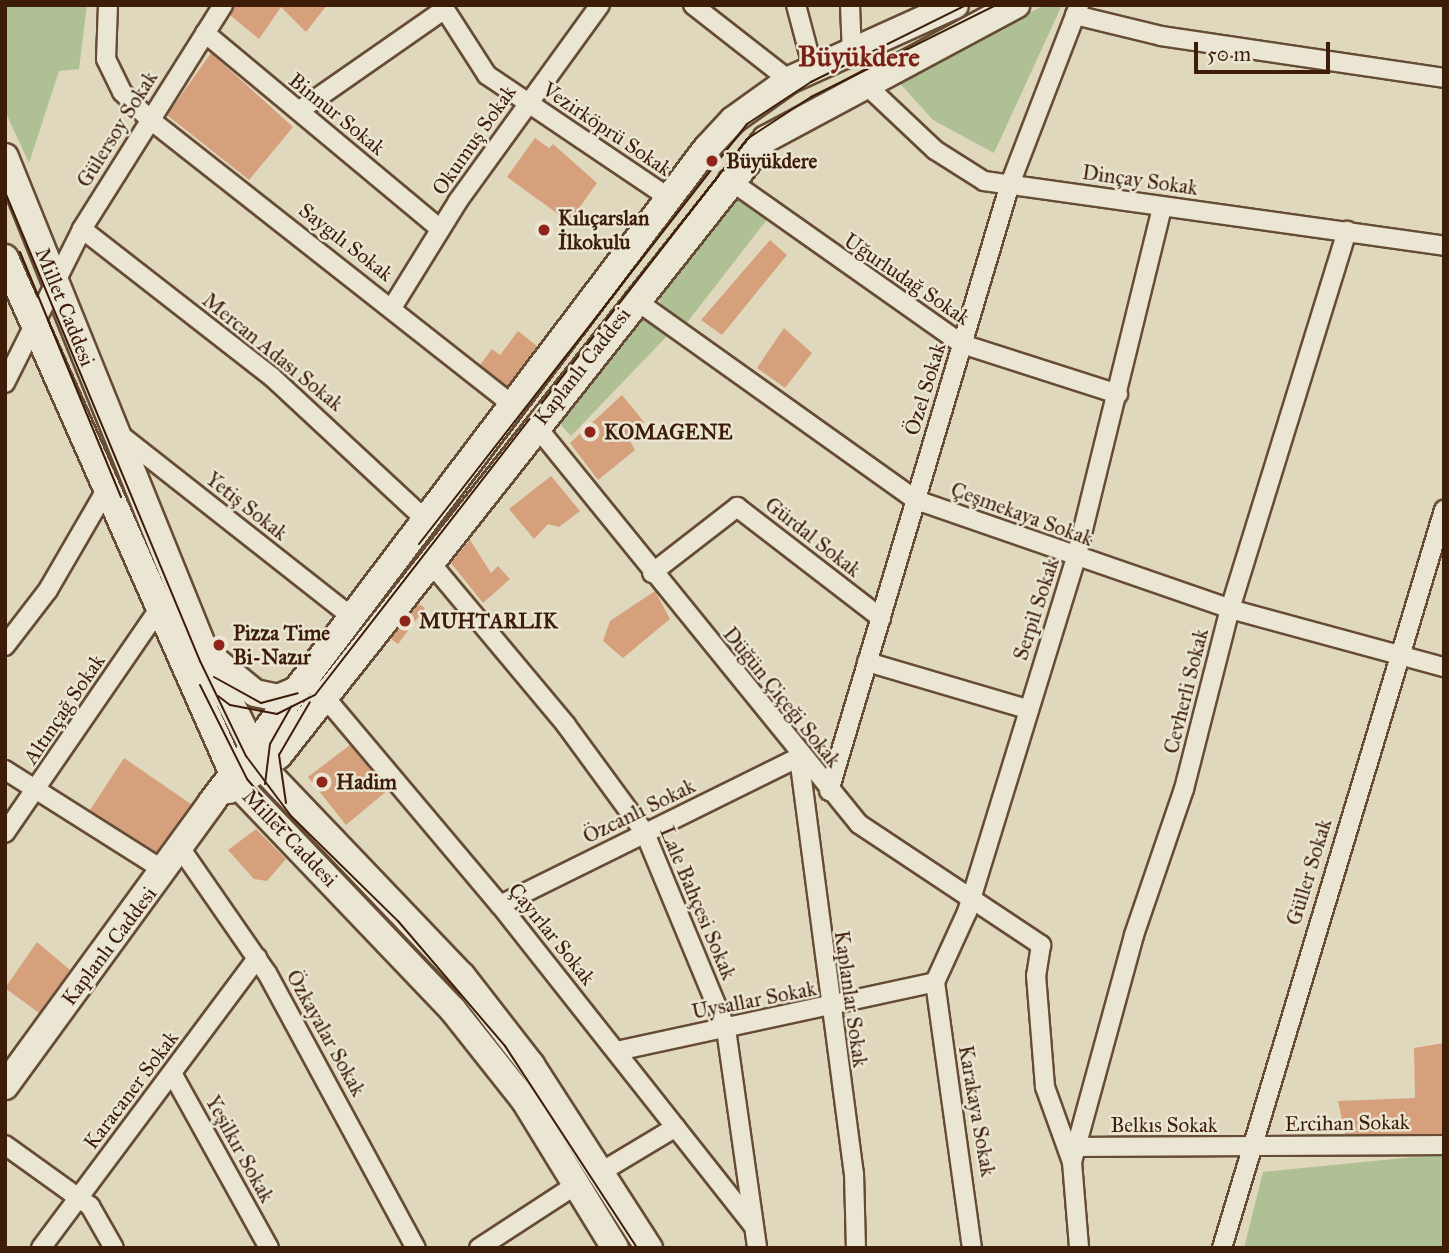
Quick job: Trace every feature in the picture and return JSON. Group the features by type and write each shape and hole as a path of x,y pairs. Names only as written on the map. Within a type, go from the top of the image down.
{"main road":[{"name":"Kaplanlı Caddesi","path":"257,759 302,683 668,197 733,120 801,75 852,54 920,14 955,5"},
{"name":"Kaplanlı Caddesi","path":"5,1086 165,871 211,803 326,697 634,299 729,179 766,139 864,83 1016,5"},
{"name":"Millet Caddesi","path":"5,157 205,652 257,759 462,976 531,1065 649,1248"},
{"name":"Millet Caddesi","path":"5,258 235,779 453,1010 525,1101 615,1248"},
{"name":"Millet Caddesi","path":"205,652 255,693 278,698 302,683"}],"street":[{"name":"Saygılı Sokak","path":"108,5 106,59 122,92 148,118 393,306 513,405"},
{"name":"Gülersoy Sokak","path":"5,383 37,330 54,281 82,229 148,118 223,5"},
{"name":"Okumuş Sokak","path":"393,306 440,229 600,5"},
{"path":"693,5 801,75"},
{"path":"796,5 801,75"},
{"path":"850,5 852,54"},
{"name":"Vezirköprü Sokak","path":"442,8 473,60 527,104 668,197"},
{"path":"300,110 442,8"},
{"path":"1077,10 1161,36 1444,78"},
{"name":"Özel Sokak","path":"829,791 1010,184 1077,10"},
{"name":"Binnur Sokak","path":"205,33 440,229"},
{"name":"Dinçay Sokak","path":"864,83 936,150 984,181 1444,246"},
{"name":"Uğurludağ Sokak","path":"729,179 962,344 1118,394"},
{"name":"Serpil Sokak","path":"971,900 1027,709 1076,558 1163,208"},
{"name":"Mercan Adası Sokak","path":"82,229 272,377 426,521"},
{"name":"Cevherli Sokak","path":"1074,1155 1134,935 1184,789 1230,609 1346,231"},
{"name":"Çeşmekaya Sokak","path":"634,299 916,500 1076,558 1230,609 1399,652 1444,667"},
{"name":"Düğün Çiçeği Sokak","path":"536,426 799,757 859,824 1041,945 1036,975 1045,1087 1074,1155"},
{"name":"Yetiş Sokak","path":"114,430 352,617"},
{"path":"5,646 48,590 106,490"},
{"name":"Gürdal Sokak","path":"652,573 737,507 881,618"},
{"name":"Güller Sokak","path":"1222,1248 1399,652 1444,510"},
{"name":"Lale Bahçesi Sokak","path":"429,561 566,725 645,833 726,1029 757,1248"},
{"name":"Altınçağ Sokak","path":"5,833 159,609"},
{"path":"867,662 1027,709"},
{"name":"Çayırlar Sokak","path":"302,683 326,697 500,905 754,1227"},
{"name":"Özcanlı Sokak","path":"500,905 799,757"},
{"name":"Kaplanlar Sokak","path":"799,757 827,1009 854,1173 856,1248"},
{"path":"5,770 165,871"},
{"name":"Özkayalar Sokak","path":"181,849 257,958 415,1248"},
{"path":"935,982 971,900"},
{"name":"Karacaner Sokak","path":"41,1248 257,958"},
{"name":"Uysallar Sokak","path":"617,1051 827,1009 935,982"},
{"name":"Karakaya Sokak","path":"935,982 972,1248"},
{"name":"Yeşilkır Sokak","path":"172,1073 269,1248"},
{"path":"601,1171 676,1128"},
{"path":"5,1145 79,1198 114,1248"},
{"name":"Ercihan Sokak","path":"1251,1147 1444,1145"},
{"name":"Belkıs Sokak","path":"1074,1155 1251,1147"},
{"path":"1074,1155 1079,1248"},
{"path":"479,1248 577,1184"}],"green space":[{"path":"5,5 87,5 79,69 59,71 29,163 5,111"},
{"path":"1045,5 1062,5 994,153 933,120 896,79"},
{"path":"737,186 772,213 686,324 667,318 657,294"},
{"path":"647,313 668,335 571,436 560,424"},
{"path":"1444,1154 1444,1248 1244,1248 1263,1172"}],"building":[{"path":"234,5 327,5 306,32 281,7 259,39 230,15"},
{"path":"211,53 293,127 249,180 167,115"},
{"path":"535,138 549,148 553,144 597,183 569,222 507,177"},
{"path":"770,240 787,255 722,335 701,320"},
{"path":"784,328 812,353 785,388 757,368"},
{"path":"518,331 537,346 507,386 480,365 492,349 500,355"},
{"path":"622,395 644,422 627,436 635,450 598,480 570,443"},
{"path":"551,476 580,511 559,527 548,524 534,539 509,509"},
{"path":"470,540 491,573 498,566 510,579 483,603 451,563"},
{"path":"655,591 670,619 623,658 603,641 610,621"},
{"path":"419,604 425,608 398,644 391,639"},
{"path":"350,745 388,790 346,825 308,777"},
{"path":"124,758 191,804 156,852 90,810"},
{"path":"256,829 286,859 267,881 254,879 228,850"},
{"path":"37,942 70,970 39,1013 5,988"},
{"path":"1444,1043 1444,1134 1345,1134 1338,1101 1415,1098 1414,1048"}],"tram line":[{"path":"419,544 747,124 811,82 966,5"},
{"path":"218,696 230,705 277,714 315,695 747,139 811,97 996,5"},
{"path":"5,192 200,661 246,756 291,816 398,921 505,1046 637,1248"},
{"path":"20,252 121,497"},
{"path":"214,677 261,703 298,693"},
{"path":"200,685 247,779 294,834"},
{"path":"286,803 279,755 310,702"},
{"path":"265,784 270,744 291,707"}],"place":[{"name":"Büyükdere","path":"712,161"},
{"name":"Kılıçarslan İlkokulu","path":"544,230"},
{"name":"KOMAGENE","path":"590,432"},
{"name":"MUHTARLIK","path":"405,621"},
{"name":"Pizza Time Bi-Nazır","path":"219,645"},
{"name":"Hadim","path":"322,782"}],"district":[{"name":"Büyükdere","path":"859,57"}]}
